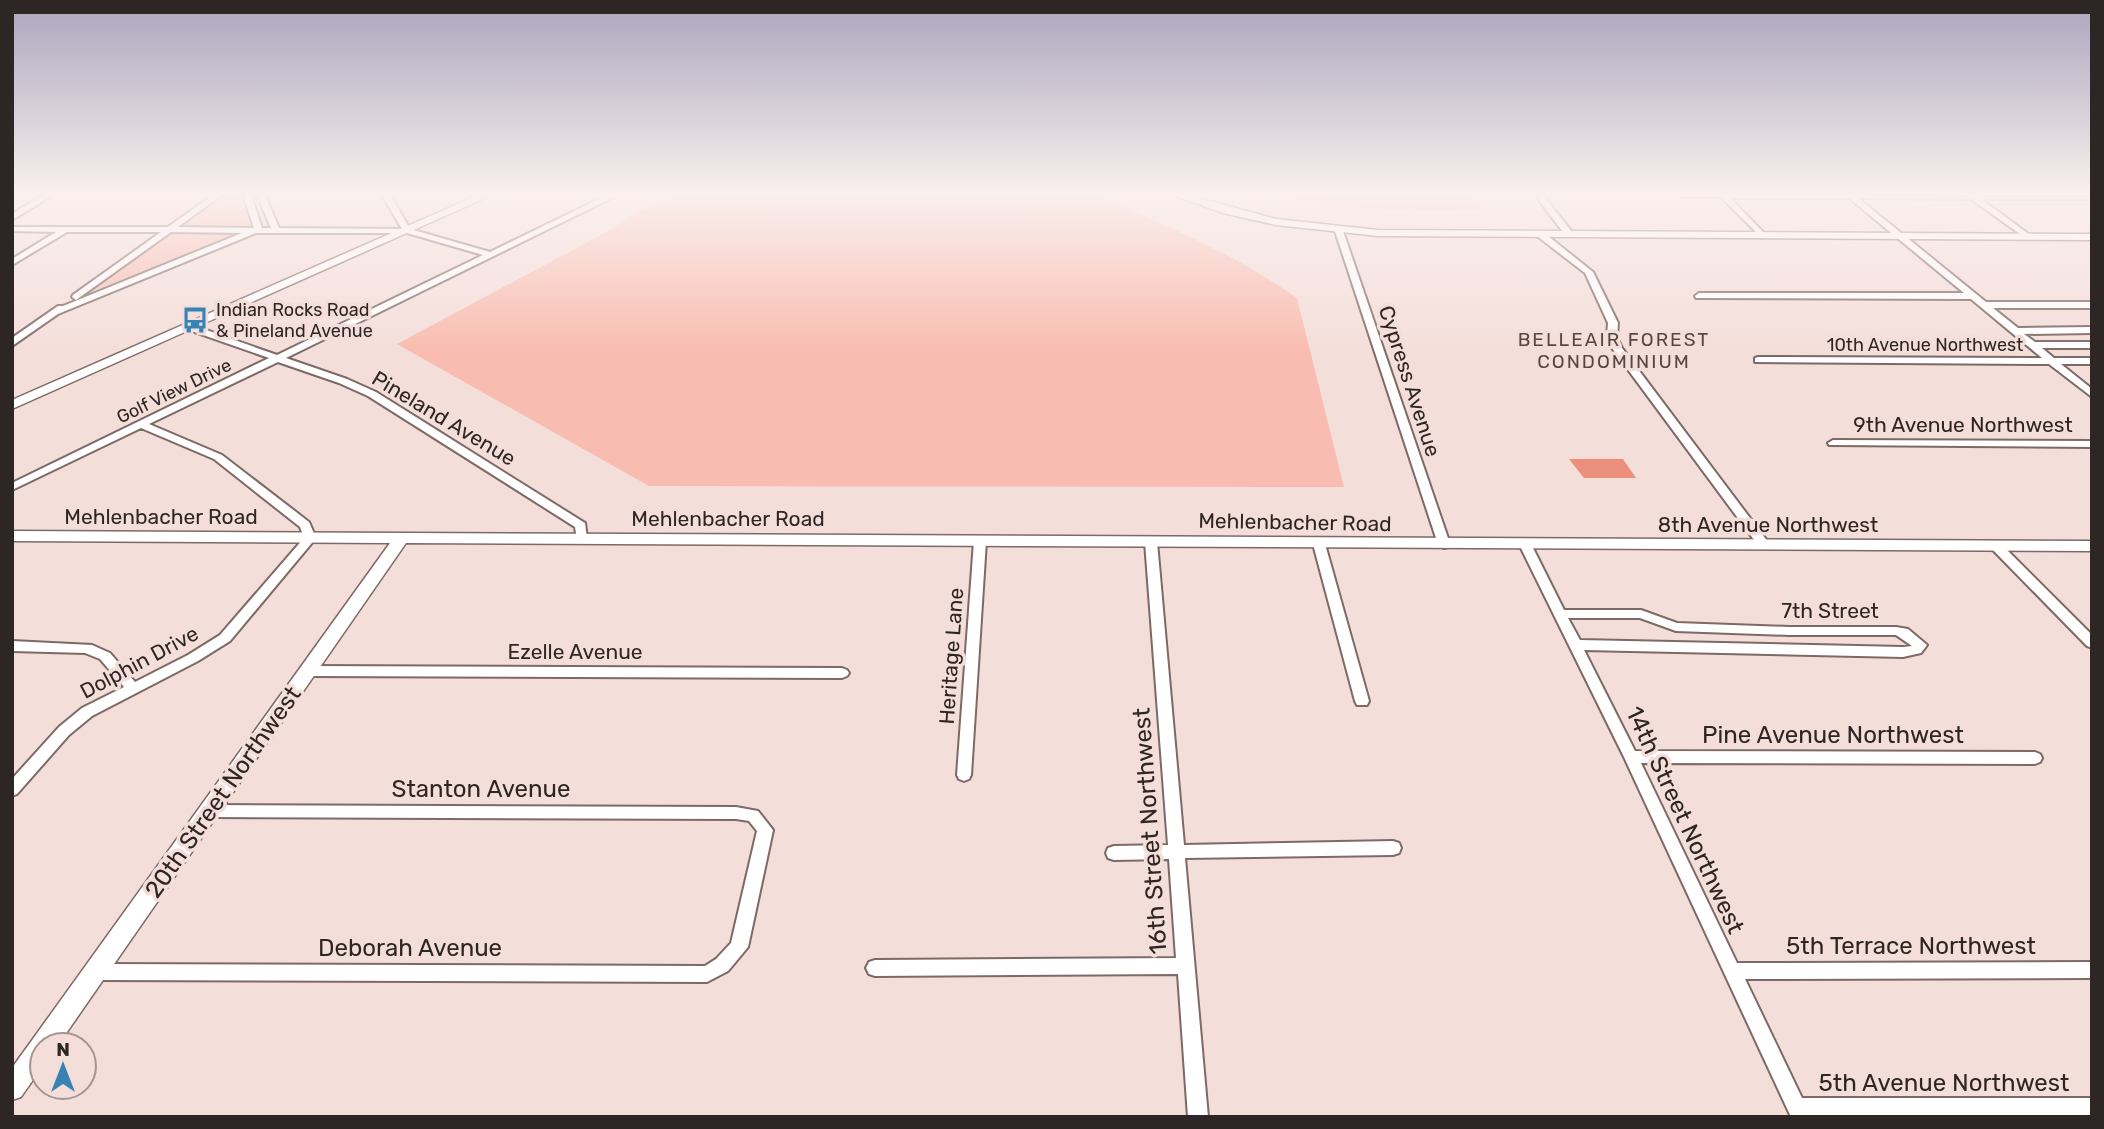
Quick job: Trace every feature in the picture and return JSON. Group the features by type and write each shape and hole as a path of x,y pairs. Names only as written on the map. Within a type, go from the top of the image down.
{"street":[{"path":"12,263 36,248"},
{"path":"12,343 144,248"},
{"path":"56,312 213,248"},
{"path":"12,405 369,248"},
{"path":"465,248 491,255"},
{"name":"Golf View Drive","path":"12,487 506,248"},
{"name":"Cypress Avenue","path":"1345,248 1444,544"},
{"path":"1557,248 1588,272 1613,323 1612,337 1618,348 1764,545"},
{"path":"1912,248 1975,296 2092,394"},
{"path":"1699,296 1975,296"},
{"path":"1986,305 2092,305"},
{"name":"Pineland Avenue","path":"189,327 372,394 581,526 581,538"},
{"path":"2017,331 2092,330"},
{"path":"2033,345 2092,345"},
{"name":"10th Avenue Northwest","path":"1758,360 2092,361"},
{"path":"142,425 218,457 305,525 310,538"},
{"name":"9th Avenue Northwest","path":"1833,443 2092,444"},
{"name":"Mehlenbacher Road","path":"12,536 1444,544"},
{"name":"Dolphin Drive","path":"12,790 64,731 87,712 193,658 225,638 310,538"},
{"name":"20th Street Northwest","path":"54,1031 401,538"},
{"name":"Heritage Lane","path":"964,775 980,541"},
{"name":"16th Street Northwest","path":"1151,542 1174,852 1198,1117"},
{"path":"1318,544 1362,701"},
{"name":"8th Avenue Northwest","path":"1444,544 2092,547"},
{"name":"14th Street Northwest","path":"1525,544 1631,757 1799,1112"},
{"path":"1996,546 2092,643"},
{"name":"7th Street","path":"1561,614 1642,614 1676,627 1896,631 1903,632 1920,645 1916,650 1903,652 1576,645"},
{"path":"12,646 88,648 105,656 132,688"},
{"name":"Ezelle Avenue","path":"307,671 842,673"},
{"name":"Pine Avenue Northwest","path":"1631,757 2035,758"},
{"name":"Stanton Avenue","path":"209,811 753,815 765,830 738,947 722,965"},
{"path":"1114,853 1392,848"},
{"name":"Deborah Avenue","path":"97,972 707,974 722,965"},
{"path":"875,968 1184,966"},
{"name":"5th Terrace Northwest","path":"1731,971 2092,970"},
{"name":"20th Street Northwest","path":"12,1088 28,1066"},
{"name":"5th Avenue Northwest","path":"1799,1112 2092,1108"}],"shaded area":[{"path":"150,248 204,248 88,293"},
{"path":"577,248 1213,248 1297,298 1344,487 649,486 397,344"},
{"path":"1569,459 1623,459 1636,478 1584,478"}],"place":[{"name":"Indian Rocks Road & Pineland Avenue","path":"195,320"}],"district":[{"name":"BELLEAIR FOREST CONDOMINIUM","path":"1614,350"}]}
